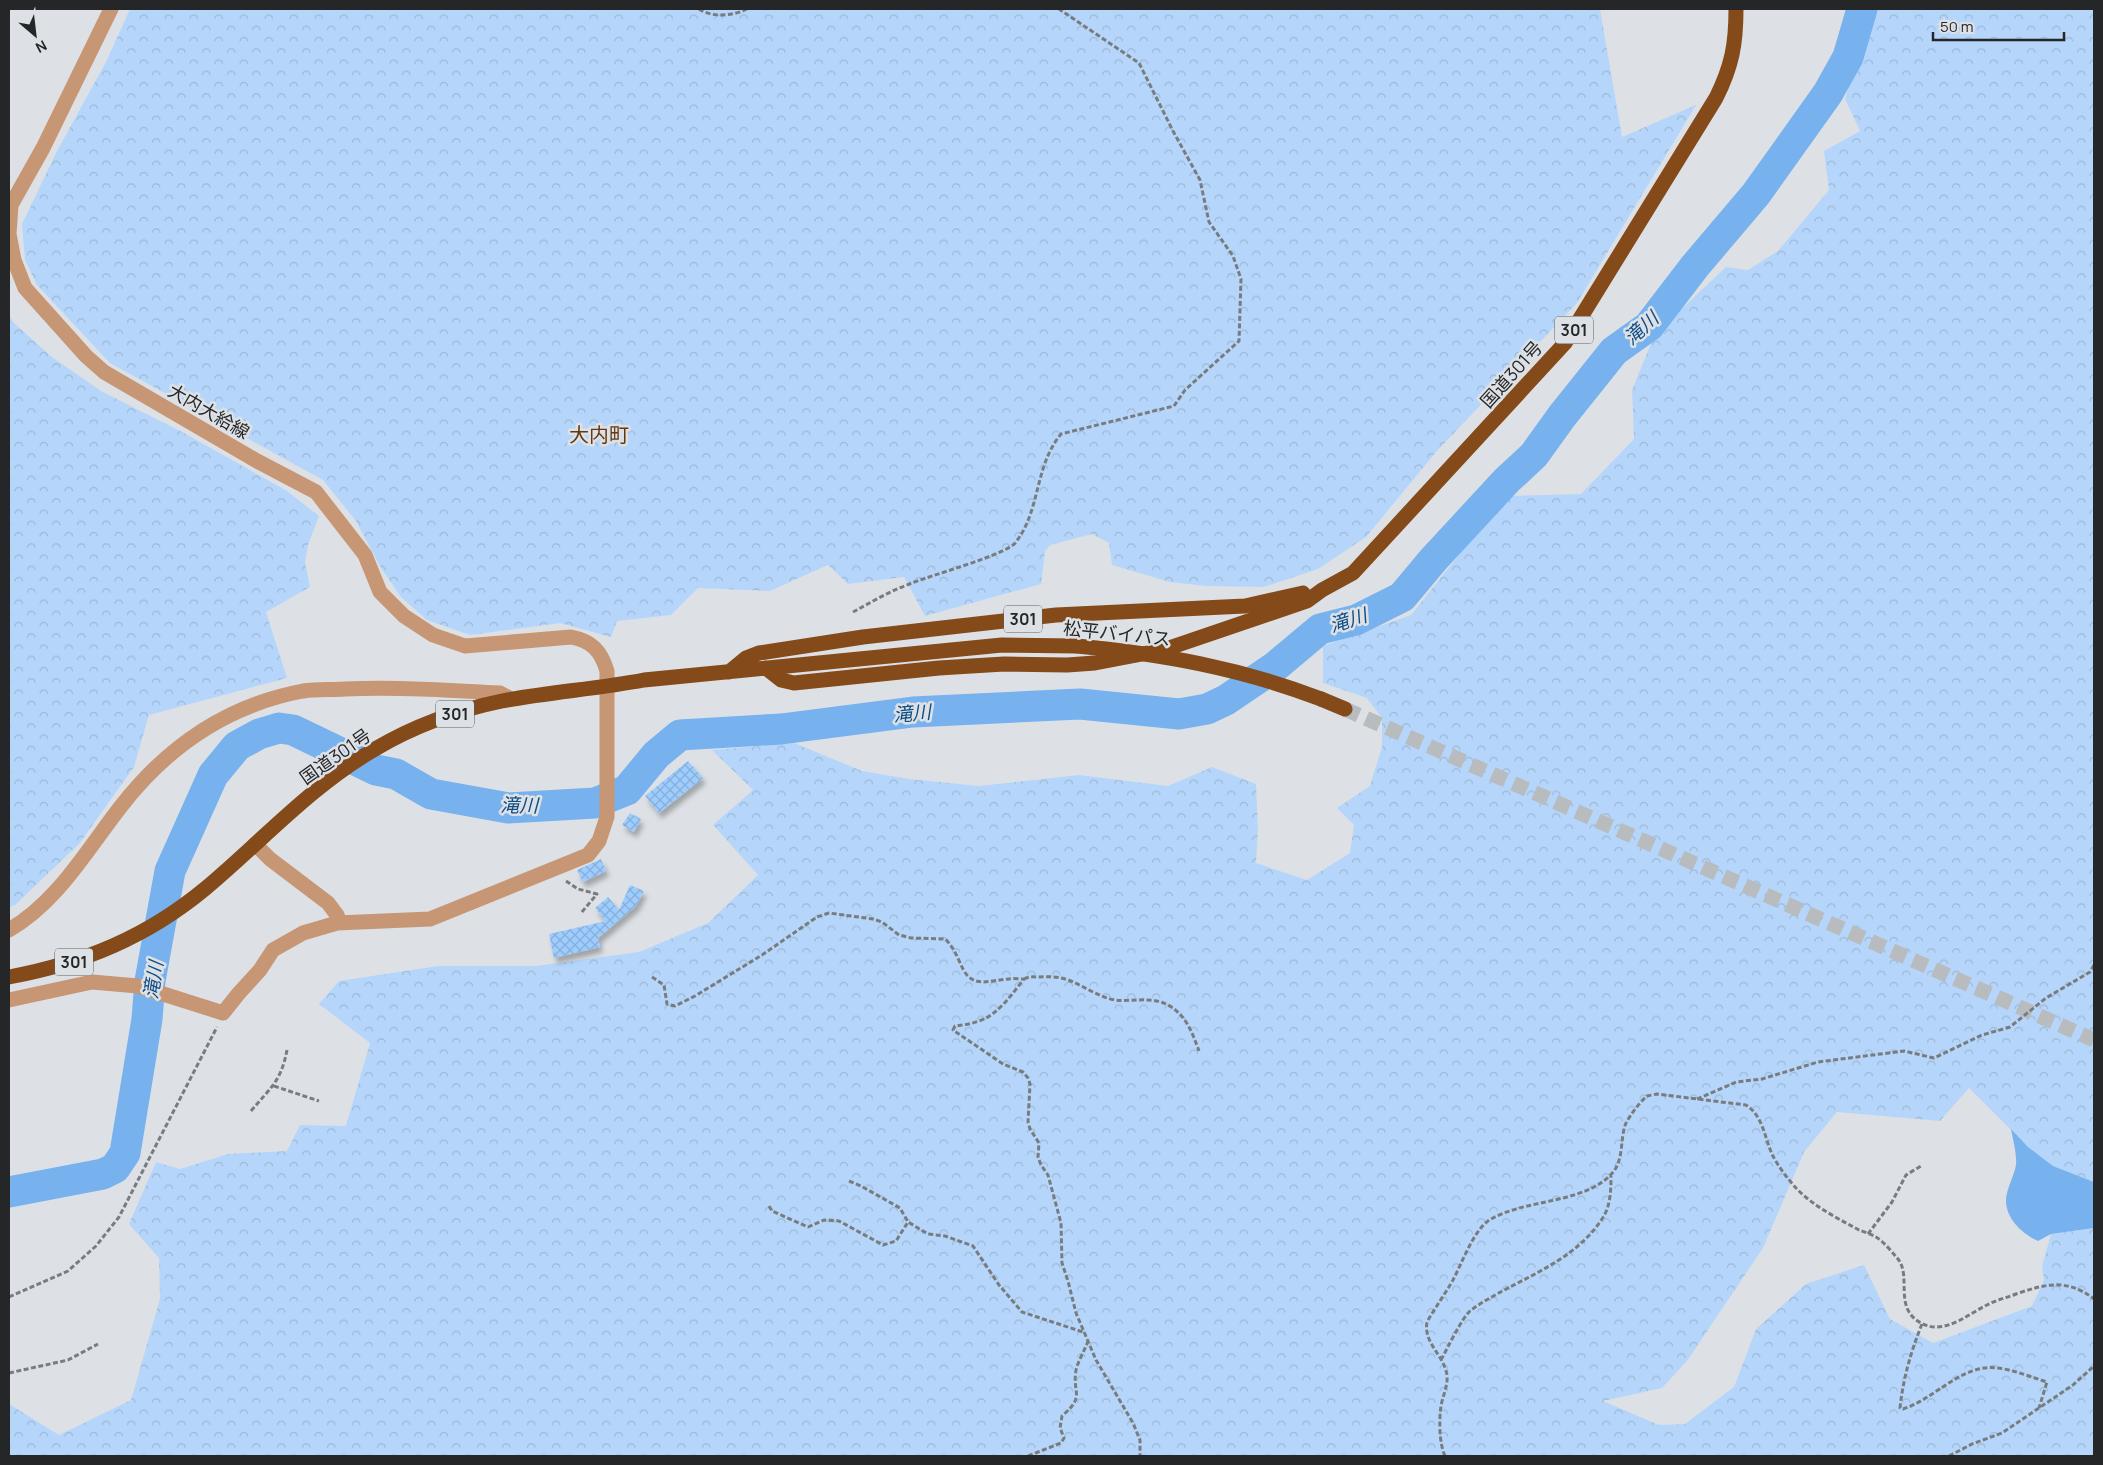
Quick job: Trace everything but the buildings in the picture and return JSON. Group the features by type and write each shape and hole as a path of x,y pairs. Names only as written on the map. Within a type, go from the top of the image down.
{"highway":[{"name":"国道301号","path":"1322,590 1353,574 1565,343 1716,98 1729,71 1735,38 1736,9"},
{"name":"301","path":"729,672 746,658 759,653 834,641 1056,615 1245,606 1290,597 1310,590 1322,590"},
{"name":"301","path":"766,668 781,680 794,683 949,667 1095,663 1163,650 1307,602 1322,590"},
{"name":"松平バイパス","path":"729,672 862,657 1002,645 1077,646 1132,651 1193,661 1247,674 1345,709"},
{"name":"国道301号","path":"9,978 58,967 89,957 135,935 168,916 206,888 321,785 375,749 432,722 466,710 511,700 644,680 729,672"}],"street":[{"name":"大内大給線","path":"111,9 43,148 11,205 9,234 14,260 25,288 86,356 104,372 256,461 316,492 365,556 380,592 404,616 433,635 465,646 571,636 581,638 592,644 599,651 606,671 607,817 598,841 588,855 430,919 340,923 303,933 274,950 260,970 223,1013"},
{"path":"9,930 43,903 64,882 83,860 136,786 163,760 218,720 245,707 272,698 306,691 365,688 500,693 511,700"},
{"path":"255,844 270,859 328,903 337,914 340,923"},
{"path":"9,1000 92,982 138,986 223,1013"}],"path":[{"path":"699,9 716,16 741,12 747,9"},
{"path":"852,612 906,585 997,553 1016,544 1029,520 1045,459 1061,434 1174,406 1185,390 1239,341 1241,279 1234,256 1209,222 1200,180 1139,63 1059,9"},
{"path":"557,868 568,883 578,889 597,894 581,913"},
{"path":"652,977 664,985 667,1004 675,1006 762,955 817,916 829,913 873,919 882,922 899,935 911,938 945,939 955,952 965,973 970,979 978,983 1024,979 1027,977 1061,978 1072,981 1095,994 1112,999 1126,1001 1153,999 1167,1004 1185,1018 1199,1051"},
{"path":"1697,1099 1736,1082 1762,1079 1818,1062 1904,1051 1934,1058 1982,1035 2010,1027 2046,998 2090,972 2094,965"},
{"path":"1024,979 1009,998 989,1017 956,1026 953,1030 1003,1064 1023,1072 1028,1078 1030,1084 1028,1122 1039,1143 1038,1157 1040,1165 1048,1175 1061,1222 1062,1263 1076,1313 1096,1360 1133,1423 1140,1440 1140,1456"},
{"path":"9,1297 68,1271 96,1246 119,1217 199,1065 223,1013"},
{"path":"251,1111 274,1086 285,1063 287,1050"},
{"path":"274,1086 319,1101"},
{"path":"1445,1456 1440,1428 1441,1404 1446,1391 1447,1376 1441,1360 1428,1339 1425,1329 1426,1322 1452,1282 1476,1234 1486,1222 1502,1214 1585,1191 1600,1183 1614,1170 1620,1158 1626,1124 1647,1096 1657,1094 1746,1105 1755,1110 1772,1155 1796,1188 1819,1207 1877,1238 1899,1260 1904,1271 1902,1287 1905,1303 1913,1318 1922,1324 1935,1327 1946,1325 1988,1304 2050,1284 2068,1285 2087,1293 2094,1299"},
{"path":"1868,1234 1892,1202 1906,1175 1921,1166"},
{"path":"1441,1360 1469,1311 1568,1256 1582,1242 1605,1213 1611,1192 1611,1173"},
{"path":"849,1182 861,1186 900,1208 908,1222 928,1234 944,1236 974,1246 999,1284 1022,1312 1084,1332"},
{"path":"769,1206 772,1211 808,1227 824,1220 840,1221 883,1245 896,1241 908,1222"},
{"path":"1922,1324 1914,1343 1902,1390 1900,1408 1903,1409 1918,1404 1957,1378 1976,1370 1997,1367 2047,1382 2039,1408"},
{"path":"1028,1456 1061,1443 1064,1438 1060,1428 1062,1416 1074,1406 1077,1392 1076,1370 1088,1341"},
{"path":"9,1373 68,1360 98,1344"},
{"path":"1948,1456 1972,1444 2002,1433 2073,1385 2094,1366"}],"green space":[{"path":"130,9 1600,9 1622,137 1696,105 1577,303 1436,452 1366,537 1318,569 1264,587 1206,586 1170,582 1112,565 1109,543 1092,534 1050,545 1045,551 1041,584 925,616 904,577 848,584 828,565 770,591 698,588 671,615 617,621 611,637 560,623 470,635 427,620 401,597 381,568 356,521 323,480 110,363 37,285 25,260 22,224 57,151 106,62"},
{"path":"1875,9 2094,9 2094,1182 2053,1166 2028,1147 1969,1088 1940,1121 1837,1112 1804,1152 1763,1248 1687,1361 1662,1388 1603,1401 1659,1425 1685,1424 1734,1387 1756,1329 1806,1284 1864,1265 1890,1319 1933,1343 2032,1306 2044,1280 2042,1266 2051,1234 2094,1228 2094,1456 9,1456 9,1404 59,1435 131,1400 160,1299 159,1258 129,1224 156,1162 180,1169 228,1154 287,1151 300,1125 346,1126 370,1043 319,1004 339,981 438,966 536,966 639,952 708,923 758,875 713,825 753,790 712,750 794,743 862,771 909,779 979,786 1079,775 1168,786 1212,767 1256,784 1258,830 1256,863 1307,880 1350,853 1354,825 1337,808 1370,786 1382,747 1382,718 1367,698 1323,683 1323,646 1411,615 1506,496 1581,494 1634,439 1632,390 1655,334 1726,267 1748,270 1778,251 1829,190 1824,151 1860,131 1845,99 1864,31"},
{"path":"9,315 14,323 52,357 101,391 184,433 287,491 319,516 308,545 305,562 310,587 266,612 287,678 149,715 134,767 79,844 15,905 9,907"}],"water":[{"path":"2011,1129 2028,1147 2053,1166 2094,1182 2094,1228 2051,1234 2038,1241 2021,1230 2011,1219 2006,1206 2006,1199 2016,1165"}],"waterway":[{"name":"滝川","path":"9,1192 103,1174 115,1168 125,1153 147,1019 150,981 170,871 213,775 237,746 259,734 279,728 293,730 376,770 396,774 431,794 508,808 595,803 627,790 656,755 680,735 781,729 913,712 1080,704 1179,714 1207,709 1226,700 1276,666 1320,629 1356,620 1402,597 1433,560 1507,480 1534,455 1562,416 1614,351 1649,326 1695,266 1756,194 1828,93 1848,57 1862,9"}],"tunnel":[{"path":"1345,709 2094,1040"}],"district":[{"name":"大内町","path":"599,434"}]}
